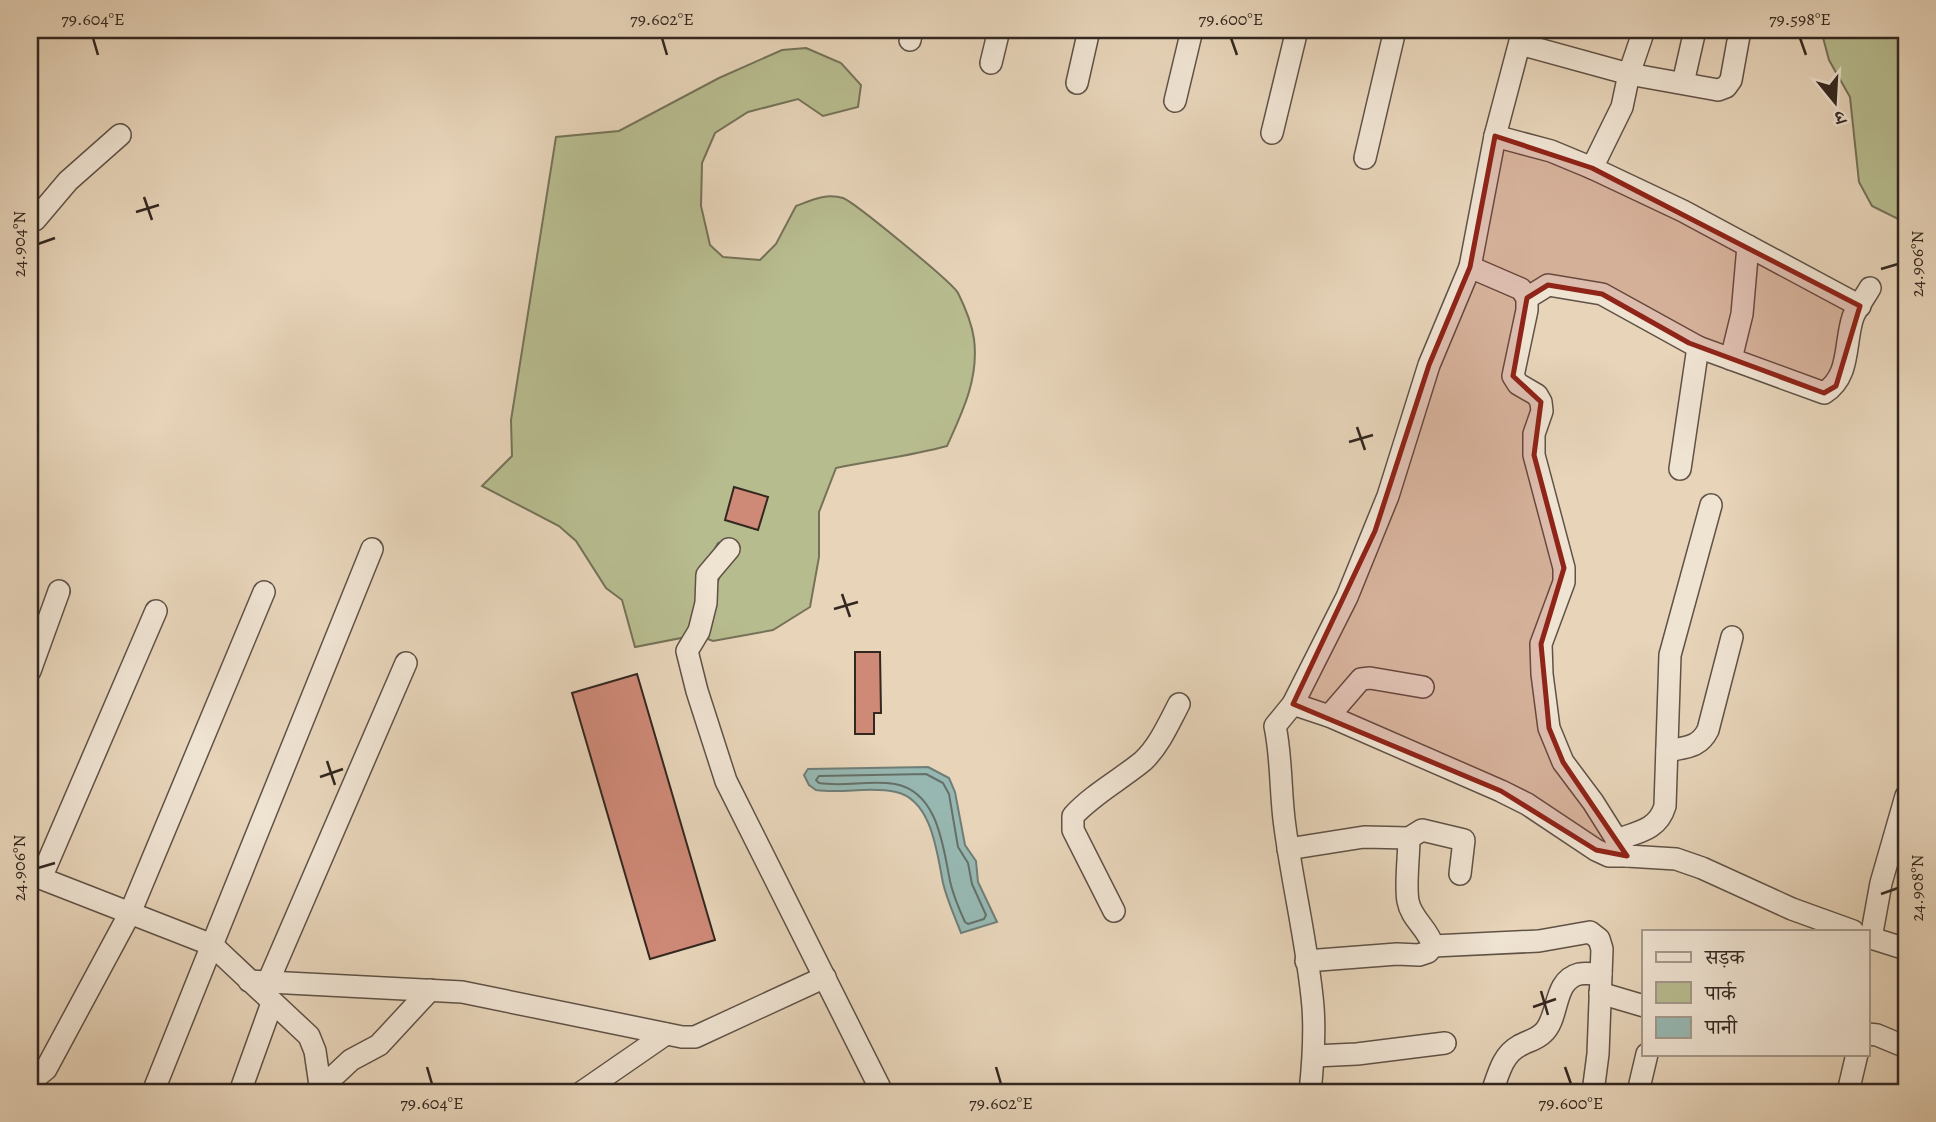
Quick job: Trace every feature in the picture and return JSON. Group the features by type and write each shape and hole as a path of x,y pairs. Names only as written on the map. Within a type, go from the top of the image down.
{"street":[{"path":"991,63 999,30"},
{"path":"1077,83 1088,30"},
{"path":"1175,102 1192,30"},
{"path":"1272,133 1297,30"},
{"path":"1365,158 1395,30"},
{"path":"1592,168 1622,107 1629,74 1644,30"},
{"path":"1683,83 1695,30"},
{"path":"1310,1092 1314,1056 1313,1006 1288,849 1280,787 1280,750 1275,726 1293,704 1348,597 1375,531 1429,365 1470,267 1495,136 1521,37 1629,74 1718,90 1726,87 1731,80 1740,30"},
{"path":"30,221 35,220 68,181 120,135"},
{"path":"1495,136 1551,151 1592,168 1683,211 1748,246 1865,297 1853,317 1847,356 1836,386 1824,393 1698,347 1602,294 1548,285 1527,298"},
{"path":"1731,359 1742,314 1748,246"},
{"path":"1470,267 1521,289 1527,298 1527,310 1513,376 1518,384 1536,395 1541,402 1542,411 1534,434 1534,455 1564,568 1564,582 1541,644 1549,728 1563,762 1621,848 1689,863 1791,909 1850,930"},
{"path":"1680,470 1698,347"},
{"path":"1293,704 1329,716 1501,791 1527,804 1609,856 1653,827 1661,818 1665,806 1672,648 1711,505"},
{"path":"153,1092 372,549"},
{"path":"729,550 707,575 706,603 699,631 687,651 697,691 726,781 882,1092"},
{"path":"30,671 59,591"},
{"path":"30,1079 46,1069 130,913 264,592"},
{"path":"156,611 35,876 212,945 263,989 309,1036 315,1051 321,1090"},
{"path":"1667,751 1693,746 1703,741 1732,637"},
{"path":"240,1092 263,989 406,663"},
{"path":"1329,716 1361,679 1370,678 1423,687"},
{"path":"1114,911 1073,830 1073,816 1083,804 1144,759 1179,704"},
{"path":"1866,930 1906,796"},
{"path":"1288,849 1364,838 1409,838 1422,830 1464,840 1460,874"},
{"path":"1409,838 1408,902 1416,920 1430,936 1433,946"},
{"path":"1306,961 1397,954 1419,955 1428,952 1433,946 1539,942 1590,932 1599,939 1602,949 1598,1054 1592,1092"},
{"path":"1870,937 1906,949"},
{"path":"1492,1092 1508,1055 1517,1046 1545,1032 1561,989 1567,981 1578,975 1642,1005"},
{"path":"263,989 430,990 481,995 666,1034 695,1037 825,977"},
{"path":"321,1090 351,1060 379,1045 430,990"},
{"path":"582,1092 666,1034"},
{"path":"1870,1034 1906,1047"},
{"path":"1314,1056 1357,1054 1445,1043"},
{"path":"1638,1092 1647,1056"},
{"path":"1848,1092 1857,1056"}],"highlighted area":[{"path":"1495,136 1592,168 1860,306 1836,386 1824,393 1689,343 1602,294 1548,285 1527,298 1513,376 1541,402 1534,455 1564,568 1541,644 1549,728 1563,762 1627,856 1596,850 1501,791 1293,704 1375,531 1429,365 1470,267"}],"green space":[{"path":"1821,30 1906,30 1906,223 1872,206 1859,182 1850,97 1829,60"},
{"path":"806,48 841,63 861,85 858,107 823,116 798,99 748,112 715,133 702,163 701,206 710,245 723,257 760,260 776,244 796,206 825,197 843,198 903,243 958,293 968,315 974,339 972,381 947,446 836,468 819,512 819,557 810,607 773,630 713,641 708,639 717,584 733,541 718,543 708,565 686,637 635,647 622,600 606,588 576,541 559,526 482,486 512,456 511,420 556,137 619,131 719,78 782,50"}],"water":[{"path":"928,767 949,778 955,792 965,845 976,861 978,882 997,922 961,933 945,889 931,829 918,805 908,797 886,790 816,790 809,785 804,775 808,769"}],"building":[{"path":"734,487 768,497 758,530 725,520"},
{"path":"855,652 880,652 881,713 874,713 874,734 855,734"},
{"path":"637,674 715,940 650,959 572,693"}]}
